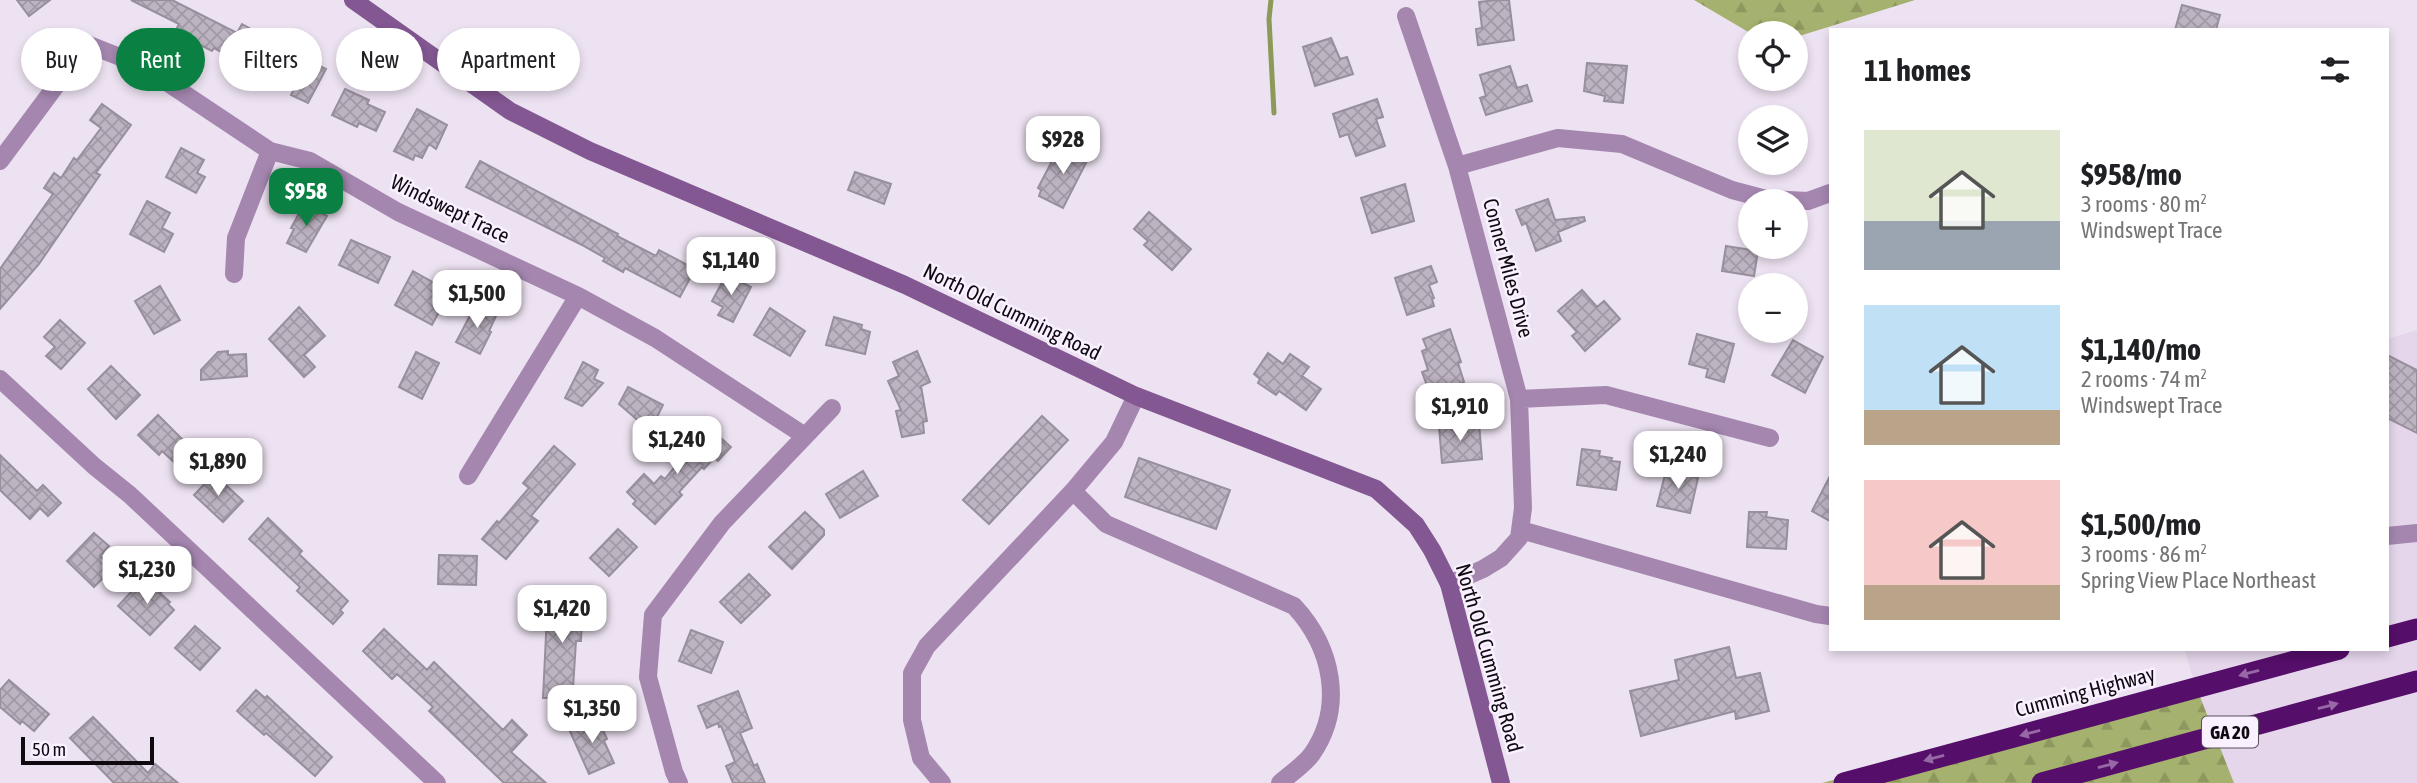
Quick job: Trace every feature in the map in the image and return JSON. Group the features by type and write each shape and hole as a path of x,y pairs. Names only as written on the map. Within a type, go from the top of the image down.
{"highway":[{"path":"2389,636 2417,629"},
{"name":"Cumming Highway","path":"1844,783 2332,651"},
{"name":"GA 20","path":"2042,783 2417,681"}],"street":[{"name":"North Old Cumming Road","path":"353,0 510,111 590,151 905,285 1136,396 1376,489 1416,525 1449,584 1501,783"},
{"name":"Conner Miles Drive","path":"1406,16 1457,166 1519,399 1521,530"},
{"name":"Windswept Trace","path":"0,161 87,44 120,57 162,79 270,151 310,161 398,212 578,296 655,338 805,436"},
{"path":"1457,166 1558,138 1622,144 1732,190 1766,199 1808,201 1829,193"},
{"path":"234,274 236,238 270,151"},
{"path":"468,476 578,296"},
{"path":"0,379 94,466 130,495 437,783"},
{"path":"1519,399 1606,395 1770,438"},
{"path":"942,783 921,758 912,720 912,673 927,646 1073,491 1114,442 1136,396"},
{"path":"679,783 648,677 653,615 722,523 832,408"},
{"path":"1073,491 1106,524 1294,606 1310,624 1323,650 1332,693 1323,733 1311,756 1280,783"},
{"path":"1449,584 1501,558 1515,544 1521,530 1829,616"},
{"path":"2389,537 2417,533"}],"shaded area":[{"path":"2417,330 2417,783 2234,783 2185,651 2389,651 2389,338"}],"green space":[{"path":"1694,0 1915,0 1808,33 1808,21 1738,21 1738,26"},
{"path":"2195,684 2234,783 1822,783"}],"building":[{"path":"17,0 50,0 29,16"},
{"path":"131,0 172,0 227,28 219,28 219,51 214,48 212,51 205,47 205,28 177,28 179,24"},
{"path":"1509,0 1514,40 1478,45 1476,29 1482,28 1479,2"},
{"path":"2182,5 2220,15 2217,28 2176,28"},
{"path":"1331,38 1340,59 1347,57 1353,74 1315,86 1303,47"},
{"path":"1587,63 1627,66 1623,103 1604,101 1605,96 1584,91"},
{"path":"1510,66 1517,88 1527,85 1532,101 1486,115 1480,98 1486,96 1480,75"},
{"path":"293,91 314,91 308,103 291,95"},
{"path":"344,91 369,100 367,104 385,112 376,131 359,123 357,127 332,115"},
{"path":"1377,99 1383,117 1376,119 1385,146 1356,156 1348,134 1340,137 1333,114"},
{"path":"102,104 131,125 96,173 100,175 39,264 0,309 0,269 53,194 44,188 54,173 61,178 74,158 77,160 101,128 90,120"},
{"path":"417,109 447,125 436,149 429,144 422,158 415,155 413,160 394,151"},
{"path":"1068,145 1090,155 1063,208 1039,196 1041,190 1038,188 1053,159 1060,162"},
{"path":"181,148 204,160 197,173 205,177 196,193 166,177"},
{"path":"480,161 656,256 659,250 695,269 680,297 625,268 623,272 582,245 466,187"},
{"path":"855,172 891,184 884,204 848,190"},
{"path":"1405,184 1414,221 1372,233 1361,198"},
{"path":"1548,199 1555,220 1584,217 1585,221 1558,232 1561,241 1536,251 1526,223 1522,225 1516,210"},
{"path":"147,201 170,213 162,228 173,234 164,252 130,234"},
{"path":"304,204 327,216 306,252 287,243 294,229 291,228"},
{"path":"1149,212 1191,249 1172,270 1144,245 1148,241 1134,229"},
{"path":"351,240 390,257 378,283 339,265"},
{"path":"1726,246 1738,248 1738,259 1757,259 1754,273 1722,271"},
{"path":"1431,266 1437,282 1429,285 1434,306 1407,315 1395,278"},
{"path":"413,271 450,292 432,325 395,305"},
{"path":"726,275 751,287 733,322 718,315 723,307 712,301"},
{"path":"160,286 180,320 154,334 135,301"},
{"path":"1582,290 1597,307 1604,301 1620,319 1585,351 1572,336 1577,332 1558,311"},
{"path":"475,306 496,316 480,354 456,342"},
{"path":"299,307 325,336 304,355 315,367 304,377 269,339"},
{"path":"770,308 805,331 790,356 754,335"},
{"path":"834,317 862,325 861,329 870,332 865,354 826,345"},
{"path":"60,320 85,343 61,369 46,356 55,347 44,337"},
{"path":"1450,329 1461,362 1458,363 1464,382 1430,394 1422,372 1428,370 1422,351 1427,349 1423,339"},
{"path":"1697,334 1734,344 1724,382 1706,377 1708,369 1689,364"},
{"path":"1791,343 1798,343 1823,357 1805,393 1772,375"},
{"path":"228,351 228,355 246,354 247,376 201,380 201,370 218,352"},
{"path":"917,351 930,382 921,386 927,421 923,422 924,433 902,437 896,411 901,410 888,381 899,376 893,362"},
{"path":"416,352 439,363 422,399 399,387"},
{"path":"1268,353 1283,364 1290,354 1309,367 1302,376 1321,389 1306,410 1279,391 1276,395 1258,383 1260,379 1254,374"},
{"path":"2389,356 2417,370 2417,433 2389,419"},
{"path":"583,362 598,370 594,379 603,383 582,406 565,398"},
{"path":"111,366 140,395 116,419 88,389"},
{"path":"628,387 663,405 650,431 619,404"},
{"path":"158,415 191,448 176,464 162,451 159,455 138,435"},
{"path":"1042,416 1068,440 989,524 963,500"},
{"path":"1479,423 1482,459 1442,463 1439,427"},
{"path":"697,430 707,440 714,432 731,447 718,461 714,458 704,469 702,467 679,492 682,495 655,524 633,504 636,501 627,492 644,474 654,484 661,476 665,479 682,458 677,454"},
{"path":"554,446 575,464 531,516 538,521 506,559 482,539 529,488 523,483"},
{"path":"1582,449 1600,451 1599,456 1620,462 1616,490 1577,485"},
{"path":"0,455 37,491 43,485 61,503 48,516 40,508 30,519 0,490"},
{"path":"1139,458 1230,490 1216,529 1125,497"},
{"path":"1667,467 1685,471 1684,474 1698,478 1690,513 1657,506"},
{"path":"863,471 878,496 840,518 826,494"},
{"path":"214,474 243,501 223,522 194,495"},
{"path":"1829,478 1829,520 1812,511"},
{"path":"805,512 824,530 824,535 792,569 769,547"},
{"path":"1749,512 1767,512 1766,517 1788,520 1786,549 1747,547"},
{"path":"268,518 302,551 299,554 348,601 340,610 343,613 333,624 297,591 300,587 249,539"},
{"path":"618,529 637,547 609,576 590,558"},
{"path":"94,533 109,546 100,556 113,568 94,587 67,561"},
{"path":"439,555 477,556 476,585 438,584"},
{"path":"749,574 770,595 741,623 720,602"},
{"path":"146,576 162,591 160,593 174,610 150,635 118,606"},
{"path":"548,593 583,594 581,641 576,641 572,704 552,703 552,698 543,698"},
{"path":"195,626 220,648 200,670 175,648"},
{"path":"384,629 427,670 434,662 503,730 512,720 527,735 511,752 546,783 504,783 429,711 433,707 397,674 392,679 363,651"},
{"path":"691,630 723,642 711,673 679,661"},
{"path":"1729,647 1736,678 1760,673 1769,711 1736,719 1735,711 1641,736 1630,691 1679,680 1675,660"},
{"path":"9,680 49,714 34,731 22,721 20,724 0,707 0,690"},
{"path":"256,690 265,698 267,696 332,757 315,776 237,711"},
{"path":"738,691 752,728 740,733 754,766 757,764 765,783 733,783 726,766 735,762 721,726 719,727 718,723 707,728 698,706"},
{"path":"93,717 148,773 155,764 178,783 114,783 70,738"},
{"path":"597,717 614,763 589,774 569,729"}],"waterway":[{"path":"1271,0 1269,19 1274,113"}]}
